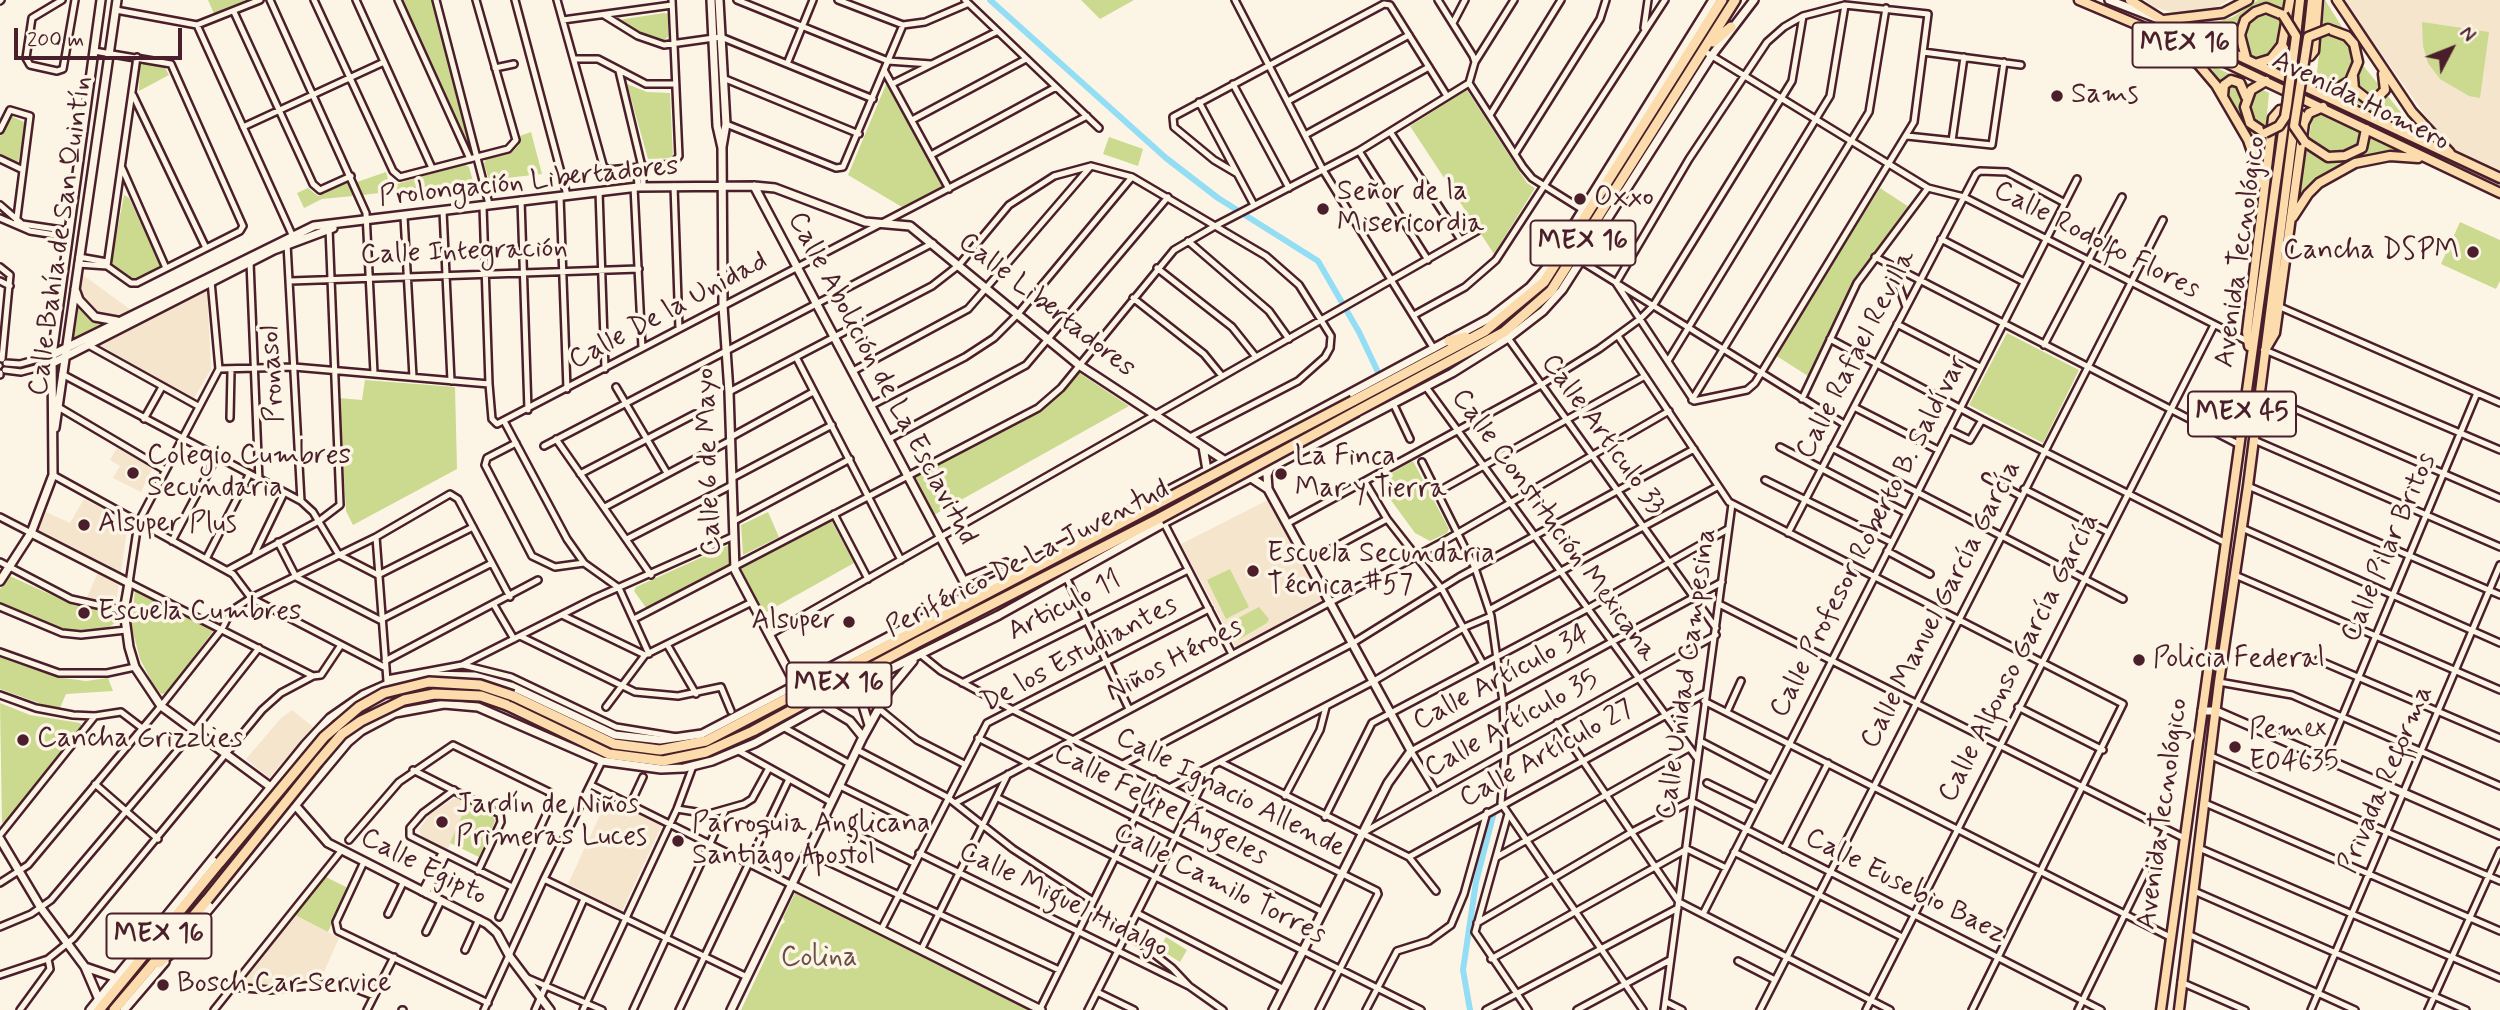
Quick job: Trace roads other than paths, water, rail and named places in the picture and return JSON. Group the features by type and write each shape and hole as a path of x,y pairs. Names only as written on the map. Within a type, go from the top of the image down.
{"highway":[{"name":"Periférico De La Juventud","path":"145,953 324,737 359,707 384,694 429,682 480,685 513,696 614,744 660,750 681,747 736,727 1058,554 1478,334 1512,311 1544,282 1722,0"},
{"name":"Periférico De La Juventud","path":"135,985 342,734 361,721 404,700 434,694 481,696 507,705 609,754 663,761 682,758 753,732 918,642 1063,574 1357,411 1506,335 1551,291 1708,51 1735,0"},
{"path":"1708,51 1731,27"},
{"path":"1652,110 1653,96"},
{"path":"1584,257 1595,225"},
{"path":"1449,341 1478,334"},
{"path":"1017,569 1058,554"},
{"path":"1063,574 1093,562"},
{"path":"145,953 160,924"},
{"path":"135,985 176,948"},
{"name":"MEX 16","path":"100,1005 145,953"},
{"name":"MEX 16","path":"114,1010 135,985"}],"main road":[{"name":"Calle Bahía de San Quintín","path":"0,581 11,568 31,533 53,475 51,360 100,0"},
{"name":"Calle Bahía de San Quintín","path":"53,436 60,408 62,374 117,0"},
{"path":"711,0 722,148"},
{"path":"719,0 726,124 722,148"},
{"path":"85,967 120,979 160,924 291,763 344,706 387,681 426,675 475,676 511,686 597,729 680,739 711,730 845,662 1490,318 1530,287 1548,266 1713,0"},
{"path":"1731,27 1754,0"},
{"name":"MEX 16","path":"2079,0 2089,2"},
{"name":"Avenida Homero","path":"2109,0 2149,18 2162,20"},
{"name":"Avenida Homero","path":"2130,0 2162,20 2500,178"},
{"path":"2162,20 2210,16 2233,9 2248,0"},
{"path":"2258,64 2271,60 2282,45 2290,0"},
{"name":"Avenida Tecnológico","path":"2161,1010 2238,444 2248,345 2285,117 2300,0"},
{"name":"Avenida Tecnológico","path":"2179,1010 2219,682 2248,486 2258,393 2312,0"},
{"path":"2282,45 2292,57 2307,57 2312,54 2318,0"},
{"path":"2337,0 2425,128 2458,159"},
{"name":"Avenida Homero","path":"2089,2 2321,106 2500,193"},
{"path":"2246,58 2240,41 2245,20 2266,8 2283,15 2296,36"},
{"path":"2308,37 2328,29 2342,32 2354,44 2358,62 2353,77 2354,89 2358,95 2368,100 2381,95 2385,90 2386,81 2375,58"},
{"path":"2152,31 2170,47 2199,65 2223,96 2248,140 2265,190"},
{"path":"1093,562 1162,521 1224,492 1426,387 1506,335 1556,298 1584,257 1708,51"},
{"path":"2322,94 2344,86 2353,77"},
{"path":"2223,96 2224,85 2231,79 2240,83 2246,97 2245,107 2250,123 2265,133 2276,130 2285,117"},
{"path":"2246,97 2256,86 2266,81"},
{"path":"2265,349 2273,338 2304,123 2309,113 2321,106"},
{"path":"2248,345 2275,114 2291,110 2301,115 2304,123"},
{"path":"2294,126 2305,142 2329,158 2345,156 2362,148 2366,129"},
{"name":"Calle 6 de Mayo","path":"722,148 723,306 735,567 796,685"},
{"path":"2289,226 2308,194 2334,173 2355,163 2390,156 2426,159"},
{"path":"2471,180 2477,168"},
{"name":"Prolongación Libertadores","path":"51,360 249,259 291,240 341,225 638,187 754,186 775,188 865,222 883,225"},
{"name":"Calle Abolición de La Esclavitud","path":"754,186 970,593"},
{"name":"Calle Libertadores","path":"883,225 911,226 1079,365 1268,489"},
{"path":"75,289 79,300 95,317 128,322"},
{"name":"Prolongación Libertadores","path":"51,360 65,359 128,322"},
{"path":"1203,446 1209,469 1222,479 1224,492"},
{"path":"1251,447 1254,461 1267,470"},
{"path":"1267,470 1268,489 1409,747 1388,783 1273,1010"},
{"path":"31,533 129,583 124,611 135,667"},
{"path":"124,1010 313,782 361,731 395,713 444,704 478,706 602,761 631,767 693,766 737,750 857,684 999,615 1063,574"},
{"path":"731,1010 878,708 896,679 919,655"},
{"path":"845,662 857,684 869,725"},
{"name":"Calle Egipto","path":"135,667 161,706 193,732 226,752 272,786 295,805 324,839 363,864 479,919 497,933 510,957 550,1010"},
{"path":"823,705 842,714 863,737"},
{"path":"2202,711 2216,712 2500,835"},
{"path":"291,763 301,777 313,782"},
{"path":"261,801 273,805 282,820"},
{"path":"0,837 41,908 85,967 100,1005 89,1010"},
{"path":"792,885 1040,1010"}],"street":[{"path":"62,0 32,18 26,58 29,64 57,71 63,69 75,0"},
{"path":"116,10 197,25 260,0"},
{"path":"270,0 365,207 374,373"},
{"path":"314,0 398,177 474,158 512,145 516,140 476,0"},
{"path":"356,0 432,169"},
{"path":"398,0 474,158"},
{"path":"219,369 334,369 489,384 485,273 486,205 436,0"},
{"path":"516,0 564,195 567,389"},
{"path":"557,0 603,165 607,170 673,164 677,160 672,2 563,20"},
{"path":"737,0 888,61 931,64"},
{"path":"787,64 813,0"},
{"path":"838,0 902,25 925,22 966,2 1099,128"},
{"path":"1235,0 1323,170 1434,349"},
{"path":"1450,0 1440,3 1475,62"},
{"path":"1452,23 1465,0"},
{"path":"634,619 1038,408 1079,365 1157,268 1188,241 1359,151 1469,83 1475,62 1514,0"},
{"path":"1490,115 1562,0"},
{"path":"1515,155 1600,19 1606,0"},
{"path":"1644,30 1648,0"},
{"path":"1414,315 1465,287 1486,270 1504,250 1665,0"},
{"path":"1236,173 1214,160 1172,125 1174,116 1387,4 1447,96"},
{"path":"1668,360 1817,120 1833,89 1845,5"},
{"path":"1616,283 1689,159 1771,38 1803,16 1845,5 1928,14 1914,119 1908,136 1761,374 1747,390 1699,401 1692,400"},
{"path":"1692,400 1871,107 1886,8"},
{"path":"233,12 317,190 351,176"},
{"path":"604,15 646,40 674,46 722,37 873,99"},
{"path":"1288,523 1541,385 1640,319 1653,306 1782,99 1795,72 1803,16"},
{"name":"Pronasol","path":"197,25 291,240 290,281 302,501"},
{"path":"726,124 836,168 847,165 902,25"},
{"path":"892,84 996,32"},
{"path":"1287,101 1409,35"},
{"path":"79,260 107,264 134,284 240,231 243,225 172,66 167,62 94,51"},
{"name":"Calle Rodolfo Flores","path":"1708,51 1928,188 1964,197 2248,345"},
{"path":"1923,52 2021,65"},
{"path":"107,264 137,57"},
{"path":"1952,141 1964,57"},
{"path":"574,59 598,59 646,84 675,84"},
{"path":"912,120 1026,59"},
{"path":"243,127 384,62"},
{"path":"1908,136 1993,144 2004,62"},
{"path":"495,68 514,64"},
{"path":"1305,135 1429,67"},
{"path":"619,71 640,167 637,170 642,348"},
{"path":"884,71 949,189"},
{"path":"723,78 859,134"},
{"path":"1469,83 1529,175 1583,210"},
{"path":"1233,84 1289,188"},
{"path":"930,155 1056,87"},
{"path":"133,95 206,248"},
{"path":"1199,102 1254,205"},
{"path":"0,130 10,110 30,116 16,223"},
{"name":"Calle De la Unidad","path":"489,384 494,422 504,421 1087,116"},
{"path":"1391,133 1461,240"},
{"path":"1359,151 1427,260"},
{"path":"0,159 23,170"},
{"path":"853,370 953,319 988,289 1091,166"},
{"path":"729,392 932,286 959,265 1017,199 1054,176 1091,166 1132,177 1266,256 1287,273 1323,320 1331,336 1330,348 1312,371 1190,437"},
{"path":"122,168 166,268"},
{"name":"Calle Rafael Revilla","path":"1788,533 1978,172 2004,171 2065,203"},
{"path":"872,405 981,348 1018,314 1132,177"},
{"name":"Calle Profesor Roberto B. Saldívar","path":"1703,915 2077,179"},
{"path":"674,186 679,329"},
{"path":"1802,399 1853,289 1928,188"},
{"path":"599,191 605,369"},
{"path":"889,439 1012,375 1049,340 1168,197"},
{"path":"2044,345 2122,197"},
{"path":"521,200 528,410"},
{"path":"0,205 16,223"},
{"path":"443,211 451,382"},
{"path":"404,217 413,377"},
{"path":"0,218 69,234"},
{"name":"Calle Manuel García García","path":"1760,1010 2163,220"},
{"path":"228,570 319,521 338,509 341,502 329,227"},
{"path":"769,635 1477,231"},
{"path":"1941,239 2024,282"},
{"path":"1188,241 1269,310 1289,339"},
{"path":"544,446 933,243"},
{"path":"1584,257 1616,283 1844,424"},
{"path":"1875,257 2238,444"},
{"path":"249,259 260,481"},
{"path":"0,267 10,275 2,335 2,367 51,360"},
{"path":"1892,267 1906,307"},
{"path":"1157,268 1232,327 1256,357"},
{"name":"Calle Integración","path":"290,281 639,269"},
{"path":"211,278 219,369 138,523 129,583 313,676"},
{"path":"0,281 10,286"},
{"path":"1616,283 1692,400"},
{"path":"1133,298 1204,354 1222,376"},
{"path":"2278,306 2500,403"},
{"path":"1897,324 1980,367"},
{"name":"Calle Alfonso García García","path":"1866,1010 2214,325"},
{"name":"Calle Artículo 33","path":"1506,335 1716,632"},
{"name":"Calle Unidad Campesina","path":"1618,336 1717,487 1732,504 1664,1008"},
{"path":"1830,339 1982,420 2224,542"},
{"path":"90,346 198,406"},
{"path":"2265,349 2500,450"},
{"path":"796,357 901,560"},
{"path":"230,418 231,371"},
{"path":"62,374 180,439 302,501 319,521 339,555 378,575"},
{"path":"1437,492 1645,376"},
{"path":"144,419 162,387"},
{"path":"616,387 667,474"},
{"name":"Calle Constitución Mexicana","path":"1426,387 1697,758"},
{"path":"605,507 813,392"},
{"path":"2258,393 2500,498"},
{"name":"Calle Pilar Britos","path":"2325,758 2477,393"},
{"path":"1393,403 1410,439"},
{"path":"1854,407 1938,450"},
{"path":"60,408 165,470"},
{"name":"Niños Héroes","path":"955,803 1415,555 1669,411"},
{"path":"580,474 695,414"},
{"path":"1949,430 1970,440 1982,420"},
{"path":"504,421 584,563 619,589 647,654"},
{"path":"627,539 832,425"},
{"path":"556,439 651,575"},
{"path":"2254,440 2500,547"},
{"path":"516,443 485,462 532,556 555,566 584,563"},
{"path":"1780,447 1907,513"},
{"path":"1832,448 2123,598"},
{"path":"1124,764 1353,643 1475,568 1694,449"},
{"path":"173,541 216,458"},
{"path":"734,521 850,459"},
{"path":"1422,462 1475,568 1490,613 1503,702 1505,753 1501,803 1643,1010"},
{"path":"53,475 228,570 238,578 251,598 386,668"},
{"path":"206,559 249,475"},
{"path":"1986,477 2021,496"},
{"path":"1765,480 1891,542"},
{"path":"1364,482 1387,519 1442,589 1483,664"},
{"path":"2248,486 2500,595"},
{"path":"1171,788 1374,681 1560,572 1717,487"},
{"path":"2024,489 2108,532"},
{"path":"255,554 284,494"},
{"path":"0,883 20,873 161,706 222,629 232,611 251,598 376,537 450,494 458,499 510,597"},
{"path":"1732,504 2123,704 2103,750 1972,1010"},
{"path":"834,514 868,579"},
{"path":"0,517 31,533"},
{"path":"1309,561 1387,519"},
{"path":"1162,521 1232,654"},
{"path":"378,575 473,527"},
{"path":"2242,528 2500,643"},
{"path":"1325,817 1369,726 1587,609 1728,529"},
{"path":"376,537 380,620 387,681 462,665 562,615 734,536"},
{"path":"278,542 296,577 380,620"},
{"path":"1886,551 1930,574"},
{"path":"0,562 71,599 124,611"},
{"path":"964,580 1006,562 1017,569"},
{"path":"380,620 492,563"},
{"name":"Privada Reforma","path":"2311,1010 2500,565"},
{"name":"Articulo 11","path":"962,683 1188,570"},
{"path":"1063,574 1129,709"},
{"path":"2235,575 2500,690"},
{"path":"385,660 538,580"},
{"name":"Calle Artículo 34","path":"1409,747 1503,702 1722,582"},
{"path":"606,707 647,654 752,603"},
{"path":"1719,604 2184,838"},
{"path":"494,605 517,637 621,687 646,694 696,694 720,687 731,711"},
{"path":"0,607 62,633 81,635 126,630"},
{"name":"De los Estudiantes","path":"881,930 987,723 1209,610"},
{"path":"562,615 647,654"},
{"name":"Calle Artículo 35","path":"1364,833 1716,632"},
{"path":"0,975 48,959 67,944 273,699 313,676 321,675 341,645"},
{"path":"668,646 696,694"},
{"path":"0,927 41,908 127,811 259,648"},
{"path":"0,652 59,673 107,673 135,667"},
{"name":"Calle Ignacio Allende","path":"919,655 932,666 1014,711 1074,738 1376,890 1378,894 1340,969"},
{"path":"2318,660 2500,738"},
{"path":"462,665 511,677 624,733"},
{"path":"1727,712 1741,681"},
{"path":"2219,682 2287,693 2500,786"},
{"name":"Calle Artículo 27","path":"1409,857 1501,803 1706,693"},
{"path":"0,695 53,712 95,716 121,712 142,727"},
{"path":"1704,701 2170,937"},
{"path":"1285,796 1320,730 1326,707"},
{"path":"2018,707 2103,750"},
{"path":"878,708 918,740 964,764"},
{"path":"0,837 95,716"},
{"path":"1557,723 1656,867 1678,905 1703,915 1890,1010"},
{"path":"783,727 850,764"},
{"name":"Calle Felipe Ángeles","path":"978,738 1323,912"},
{"path":"1700,741 1771,778"},
{"path":"349,840 413,770 456,746 549,792 552,802 499,917"},
{"path":"1409,747 1436,792"},
{"path":"1497,857 1689,748"},
{"path":"737,750 831,802"},
{"path":"857,750 947,797 983,827 1093,901"},
{"path":"2211,756 2500,881"},
{"path":"484,1010 602,761"},
{"path":"1220,762 1409,857 1436,891"},
{"path":"1784,849 1828,763"},
{"path":"583,1010 677,809 693,766"},
{"path":"1088,1010 1211,767"},
{"path":"677,809 698,815 725,811 750,800 768,768"},
{"path":"413,770 497,811 502,816 478,871"},
{"path":"921,950 1009,774"},
{"path":"630,805 643,777"},
{"path":"679,1010 789,779"},
{"path":"1040,1010 1154,779"},
{"path":"1707,783 1756,807"},
{"path":"95,784 158,839"},
{"path":"590,785 792,885"},
{"path":"839,786 931,831"},
{"path":"454,790 432,805 409,830 414,840 512,887"},
{"name":"Calle Camilo Torres","path":"998,798 1417,1009"},
{"path":"1477,923 1551,878 1691,801"},
{"name":"Calle Eusebio Baez","path":"1691,801 2101,1010"},
{"path":"2205,803 2500,931"},
{"path":"633,1010 725,811"},
{"path":"1366,1010 1400,949 1437,937 1451,925 1464,894 1487,812"},
{"path":"1508,814 1476,934 1528,1010"},
{"name":"Calle Miguel Hidalgo","path":"824,818 914,863"},
{"path":"2078,1010 2166,830"},
{"path":"2199,848 2500,978"},
{"path":"1491,959 1687,849 1726,868"},
{"path":"214,1010 341,851"},
{"path":"2428,1010 2500,851"},
{"path":"807,852 1059,970"},
{"path":"1734,852 1902,937"},
{"name":"Calle Miguel Hidalgo","path":"919,853 1189,986"},
{"path":"424,893 444,854"},
{"path":"363,864 335,927 488,1003"},
{"path":"544,879 747,977"},
{"path":"388,914 403,883"},
{"path":"2194,891 2466,1010"},
{"path":"535,1010 584,898"},
{"path":"426,932 441,901"},
{"path":"1486,1010 1678,905"},
{"path":"1090,908 1127,933 1172,968 1189,986 1223,1010"},
{"path":"1137,914 1283,989"},
{"path":"465,950 479,919"},
{"path":"2188,934 2355,1010"},
{"path":"368,1010 394,957"},
{"path":"20,1010 50,969 48,959"},
{"path":"1577,1010 1670,960"},
{"path":"1738,961 1775,980"},
{"path":"1319,1010 1340,969"},
{"path":"524,977 546,984 602,1010"},
{"path":"231,987 270,990 339,982 374,996"},
{"path":"2181,982 2245,1010"},
{"path":"1097,992 1133,1010"},
{"path":"1664,1008 1682,1010"}],"waterway":[{"path":"990,0 1166,158 1218,198 1318,261 1359,332 1377,370"},
{"path":"1470,1010 1463,970 1476,882 1494,812"}],"place":[{"name":"Sams","path":"2057,96"},
{"name":"Oxxo","path":"1580,199"},
{"name":"Señor de la Misericordia","path":"1323,209"},
{"name":"Cancha DSPM","path":"2473,252"},
{"name":"Colegio Cumbres Secundaria","path":"133,473"},
{"name":"La Finca Mar y Tierra","path":"1281,474"},
{"name":"Alsuper Plus","path":"84,525"},
{"name":"Escuela Secundaria Técnica #57","path":"1253,571"},
{"name":"Escuela Cumbres","path":"84,613"},
{"name":"Alsuper","path":"849,622"},
{"name":"Policia Federal","path":"2139,660"},
{"name":"Cancha Grizzlies","path":"23,740"},
{"name":"Pemex E04635","path":"2235,747"},
{"name":"Jardín de Niños Primeras Luces","path":"442,822"},
{"name":"Parroquia Anglicana Santiago Apostol","path":"678,841"},
{"name":"Bosch Car Service","path":"163,985"}],"park label":[{"name":"Colina","path":"819,959"}]}
